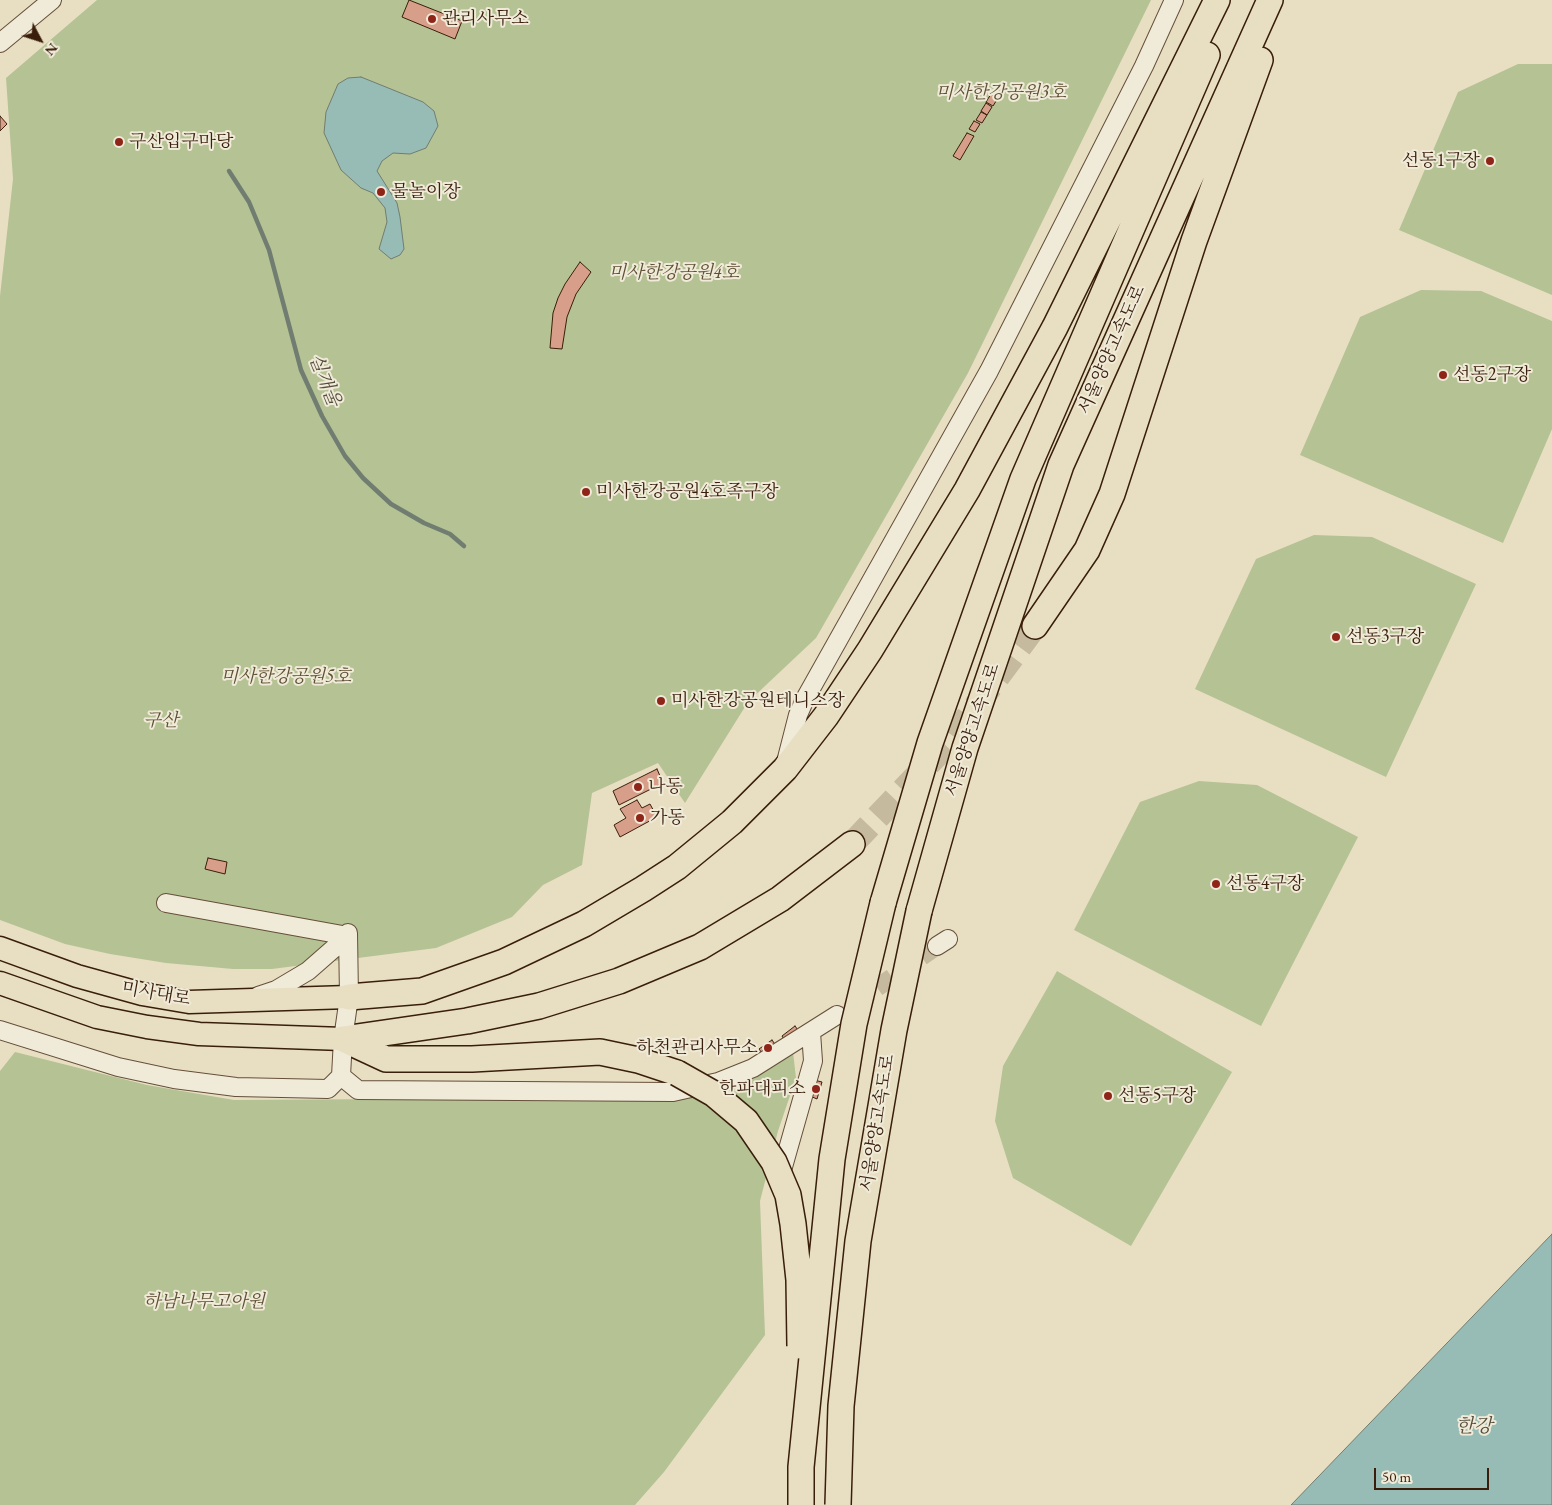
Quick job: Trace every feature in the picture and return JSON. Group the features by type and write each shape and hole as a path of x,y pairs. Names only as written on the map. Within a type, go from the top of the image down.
{"highway":[{"path":"349,997 422,991 504,962 584,924 643,890 677,866 732,822 785,769 826,716 870,650 967,490 1055,327 1217,0"},
{"name":"서울양양고속도로","path":"801,1505 801,1467 832,1159 854,1024 883,903 930,743 1023,479 1231,0"},
{"name":"서울양양고속도로","path":"838,1505 841,1406 858,1241 894,1030 919,911 965,748 1061,465 1270,0"},
{"path":"1035,626 1087,550 1112,494 1194,241 1283,0"},
{"path":"343,1038 467,1020 539,1006 619,981 700,947 780,898 852,844"},
{"path":"343,1038 386,1060 472,1059 600,1052 638,1060 677,1073 714,1094 746,1121 774,1162 788,1195 799,1280 801,1467"}],"main road":[{"name":"미사대로","path":"0,948 77,976 142,994 189,1002 349,997"},
{"name":"미사대로","path":"0,982 97,1017 147,1027 199,1034 343,1038"}],"street":[{"path":"0,43 52,0"},
{"path":"785,769 798,715 805,699 989,371 1135,84 1174,0"},
{"path":"166,903 348,935"},
{"path":"0,1030 118,1067 174,1078 236,1087 328,1089 342,1076 343,1038 349,997 348,935"},
{"path":"245,1000 276,990 300,976 348,935"},
{"path":"342,1076 358,1090 673,1092 718,1082 753,1068 837,1015"},
{"path":"776,1196 813,1061 811,1032"}],"green space":[{"path":"97,0 1151,0 968,373 816,638 748,702 685,803 658,763 592,793 582,865 543,885 512,917 436,948 272,969 233,969 166,963 110,954 65,944 0,920 0,296 13,179 6,78"},
{"name":"선동1구장","path":"1518,64 1552,64 1552,295 1399,230 1458,92"},
{"name":"선동2구장","path":"1421,290 1481,291 1552,321 1552,429 1503,543 1300,455 1360,317"},
{"name":"선동3구장","path":"1314,535 1372,537 1476,584 1386,777 1195,689 1256,559"},
{"name":"선동4구장","path":"1199,781 1257,785 1358,837 1261,1026 1074,930 1140,802"},
{"name":"선동5구장","path":"1057,971 1232,1072 1131,1246 1013,1178 995,1121 1003,1066"},
{"name":"하남나무고아원","path":"15,1052 147,1085 234,1100 703,1097 793,1052 796,1078 778,1131 760,1201 765,1335 664,1472 635,1505 0,1505 0,1071"}],"water":[{"path":"361,77 423,102 434,111 438,126 426,148 410,154 393,153 382,161 377,171 397,203 400,217 404,249 400,255 391,259 379,249 387,222 385,208 373,193 361,188 341,170 324,133 326,112 338,84 348,78"},
{"name":"한강","path":"1552,1234 1552,1505 1291,1505"}],"building":[{"name":"관리사무소","path":"409,0 462,21 455,39 402,17"},
{"path":"991,94 998,98 993,106 986,102"},
{"path":"986,103 992,107 987,115 981,111"},
{"path":"981,112 987,115 982,123 976,120"},
{"path":"0,116 7,124 0,131"},
{"path":"974,121 980,124 975,132 969,129"},
{"path":"967,133 974,136 960,160 953,156"},
{"path":"580,262 591,272 576,294 567,317 562,349 550,348 553,313 558,298"},
{"name":"나동","path":"657,769 663,783 619,805 613,791"},
{"name":"가동","path":"637,800 642,808 650,804 657,817 620,837 614,825 626,818 620,809"},
{"path":"208,858 227,862 225,874 205,869"},
{"path":"795,1026 800,1033 786,1043 782,1036"},
{"name":"하천관리사무소","path":"772,1040 777,1047 764,1056 759,1049"},
{"name":"한파대피소","path":"814,1080 822,1082 817,1099 810,1096"}],"waterway":[{"name":"실개울","path":"229,171 249,202 269,250 301,370 322,416 345,456 363,478 391,504 424,523 450,534 464,546"}],"tunnel":[{"path":"852,844 950,741 1035,626"},
{"path":"855,1003 937,946"}],"place":[{"name":"관리사무소","path":"432,19"},
{"name":"구산입구마당","path":"119,142"},
{"name":"선동1구장","path":"1490,161"},
{"name":"물놀이장","path":"381,192"},
{"name":"선동2구장","path":"1443,375"},
{"name":"미사한강공원4호족구장","path":"586,492"},
{"name":"선동3구장","path":"1336,637"},
{"name":"미사한강공원테니스장","path":"661,701"},
{"name":"나동","path":"638,787"},
{"name":"가동","path":"640,818"},
{"name":"선동4구장","path":"1216,884"},
{"name":"하천관리사무소","path":"768,1048"},
{"name":"한파대피소","path":"816,1089"},
{"name":"선동5구장","path":"1108,1096"}],"park label":[{"name":"미사한강공원3호","path":"1001,93"},
{"name":"미사한강공원4호","path":"674,273"},
{"name":"미사한강공원5호","path":"286,677"},
{"name":"구산","path":"161,721"}]}
